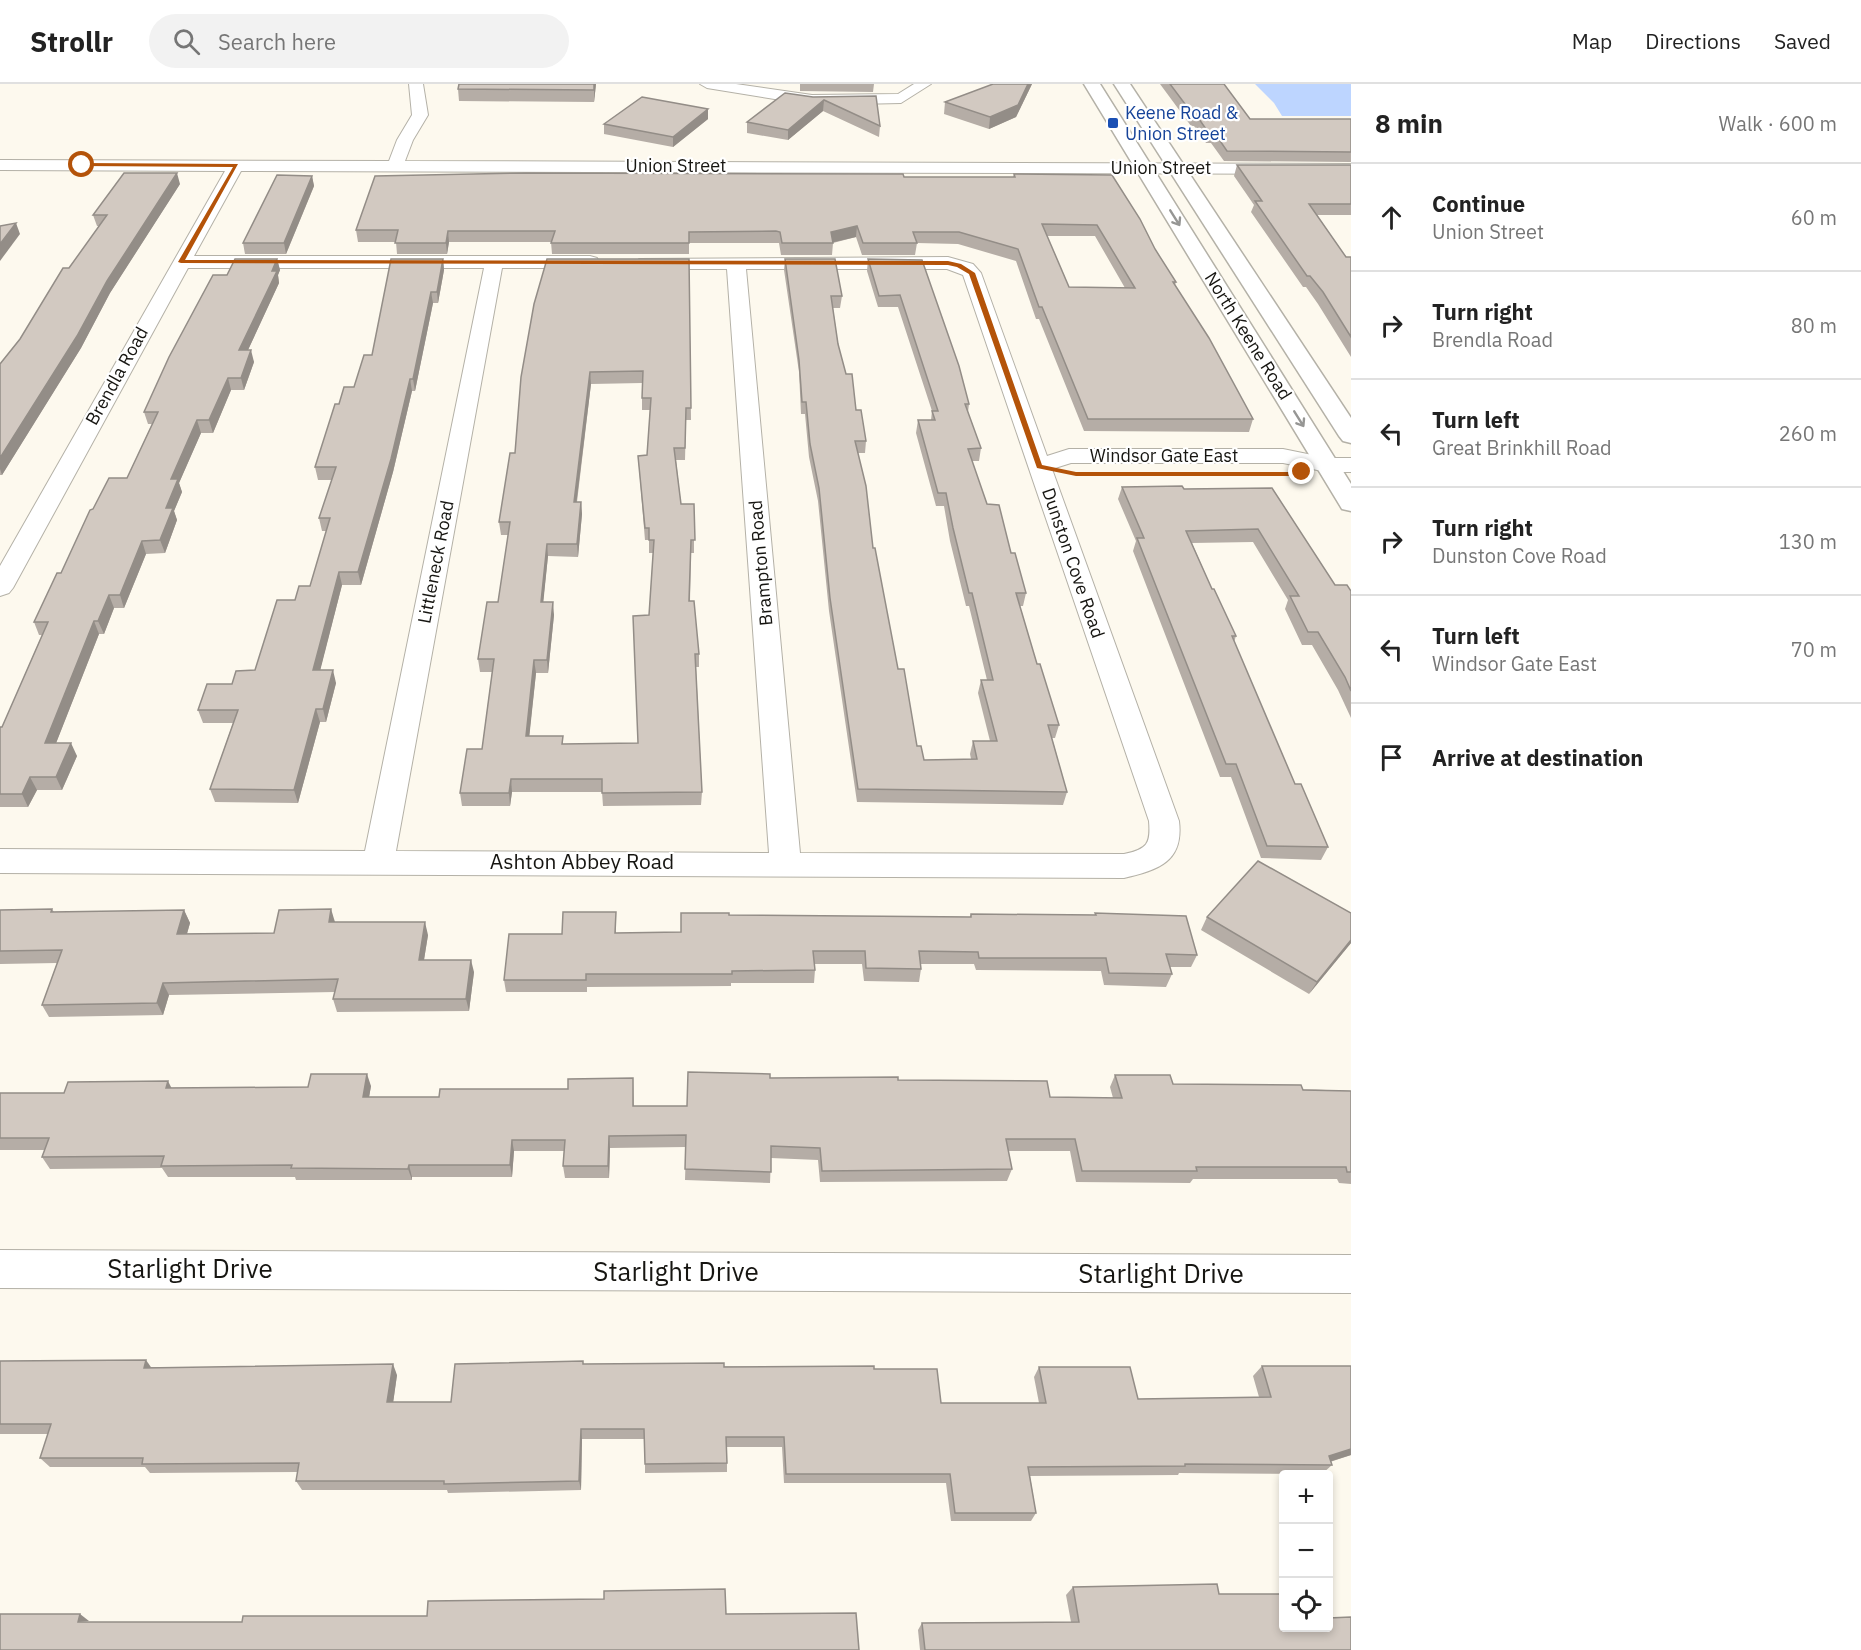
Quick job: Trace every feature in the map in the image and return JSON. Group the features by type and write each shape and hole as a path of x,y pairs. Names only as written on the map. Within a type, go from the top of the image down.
{"main road":[{"name":"North Keene Road","path":"1092,84 1144,168 1339,465 1351,504"},
{"path":"1102,84 1149,153 1164,163 1178,168"},
{"name":"North Keene Road","path":"1122,84 1351,436"},
{"path":"1144,168 1158,172 1174,184 1255,314 1302,359"}],"street":[{"path":"395,166 405,140 420,115 416,84"},
{"path":"706,84 798,99 887,100 910,94 924,84"},
{"name":"Union Street","path":"0,165 1351,169"},
{"name":"Brendla Road","path":"0,588 236,165"},
{"path":"181,262 609,262"},
{"name":"Littleneck Road","path":"378,862 494,262"},
{"path":"632,262 736,263"},
{"name":"Dunston Cove Road","path":"736,263 948,263 966,268 972,273 1164,821 1167,837 1160,852"},
{"name":"Brampton Road","path":"736,263 785,863"},
{"name":"Windsor Gate East","path":"1039,466 1076,474 1293,474 1339,465"},
{"name":"Ashton Abbey Road","path":"0,861 1124,866 1145,861 1160,852"},
{"name":"Starlight Drive","path":"0,1269 1351,1275"}],"water":[{"path":"1255,84 1351,84 1351,116 1282,116 1274,103"}],"building":[{"path":"459,84 594,84 594,90 458,89"},
{"path":"993,84 1028,84 1018,105 990,117 945,102"},
{"path":"1170,84 1224,84 1250,119 1351,119 1351,152 1227,151 1214,132 1208,132 1197,116 1194,116"},
{"path":"785,93 813,97 876,96 880,126 824,100 788,130 747,122"},
{"path":"642,97 708,109 673,137 604,124"},
{"path":"1237,165 1351,165 1351,204 1309,204 1346,257 1351,257 1351,337 1323,292 1310,276 1307,276 1255,201 1262,201"},
{"path":"124,173 177,173 107,281 77,336 0,458 0,364 20,339 63,268 69,268 107,215 93,215"},
{"path":"526,173 903,174 904,177 1015,177 1014,174 1112,175 1176,282 1173,282 1209,338 1253,419 1088,419 1042,307 1039,307 1018,249 959,232 913,232 917,243 863,243 857,226 831,232 833,243 782,243 780,232 776,231 689,232 689,243 551,243 555,231 448,231 446,243 395,243 398,230 356,230 375,176","holes":["1042,224 1097,225 1135,288 1069,287"]},
{"path":"277,175 312,176 284,243 243,243"},
{"path":"16,223 0,244 0,226"},
{"path":"235,259 277,259 272,271 277,271 239,350 251,350 241,378 228,378 209,420 197,420 171,479 178,479 166,508 173,508 160,540 142,541 120,595 109,595 98,621 94,621 45,743 71,743 56,777 30,777 22,794 0,794 0,727 2,727 48,622 34,622 57,573 61,573 90,510 93,509 109,478 127,478 158,412 144,412 169,357 213,275 227,275"},
{"path":"391,259 443,259 437,292 431,292 413,379 410,379 391,459 358,572 339,572 313,670 333,670 323,709 316,709 294,790 210,789 238,710 198,710 207,684 232,684 236,671 255,670 277,600 295,600 299,586 310,586 330,518 319,518 336,467 315,467 335,404 339,404 344,387 354,387 364,355 372,355"},
{"path":"547,259 689,259 691,408 686,408 685,448 674,448 681,504 694,504 695,540 691,540 689,601 694,601 699,654 695,654 702,792 602,793 602,779 511,779 509,793 460,793 467,749 482,749 494,659 478,659 487,602 498,602 510,522 499,522 510,453 515,453 521,377 534,304","holes":["643,371 642,398 651,398 647,455 638,456 645,528 649,528 649,540 654,540 649,615 633,616 638,743 562,744 563,736 526,736 534,660 547,660 553,602 541,602 547,544 577,544 581,502 574,502 590,372"]},
{"path":"785,259 835,259 842,296 831,296 838,344 846,374 852,374 856,410 861,410 866,441 855,441 866,486 873,548 875,548 898,669 904,669 917,746 921,746 924,760 977,759 973,741 997,741 981,680 993,680 972,593 969,593 946,493 938,493 918,420 935,420 932,411 938,411 900,295 879,296 868,259 922,260 959,366 969,404 965,404 981,448 968,449 987,504 999,505 1011,553 1015,553 1026,593 1016,593 1037,664 1040,664 1059,725 1048,725 1067,792 858,789 830,598 819,488 810,444 806,402 802,402 799,360"},
{"path":"1182,486 1184,489 1272,488 1335,585 1347,585 1351,591 1351,691 1318,632 1308,632 1290,596 1299,596 1258,529 1186,531 1236,636 1232,636 1295,784 1301,784 1328,847 1267,846 1236,764 1226,764 1137,538 1144,538 1122,487"},
{"path":"1258,861 1351,913 1351,940 1317,982 1207,917"},
{"path":"52,909 51,912 184,910 177,934 274,933 279,910 331,909 329,922 425,922 419,960 471,960 466,999 333,999 338,979 163,983 157,1003 42,1005 62,950 0,951 0,910"},
{"path":"563,912 616,912 615,933 681,932 681,913 971,917 971,914 1096,915 1095,913 1186,916 1197,955 1166,954 1172,974 1109,973 1106,958 979,958 978,952 919,951 921,969 866,968 865,951 813,951 815,970 732,971 732,974 586,974 586,980 504,980 509,934 562,934"},
{"path":"688,1072 770,1074 770,1078 898,1077 898,1080 1047,1081 1050,1097 1122,1098 1115,1075 1170,1075 1173,1084 1301,1085 1303,1090 1351,1091 1351,1172 1347,1172 1346,1167 1196,1167 1197,1171 1082,1171 1075,1139 1006,1139 1012,1169 822,1171 820,1148 771,1146 771,1172 685,1169 686,1135 609,1136 608,1166 563,1166 565,1140 512,1140 510,1165 409,1165 408,1169 291,1168 292,1165 161,1166 164,1156 42,1157 49,1138 0,1138 0,1093 64,1093 68,1082 168,1081 166,1088 308,1087 311,1074 367,1074 363,1097 439,1097 440,1089 568,1089 568,1079 633,1078 633,1106 687,1106"},
{"path":"146,1360 144,1368 393,1364 387,1402 451,1402 455,1364 583,1361 583,1364 724,1363 724,1367 874,1366 874,1369 937,1369 941,1403 1046,1403 1039,1367 1130,1367 1138,1399 1271,1397 1262,1366 1351,1366 1351,1449 1329,1456 1332,1465 1185,1464 1185,1466 1028,1467 1036,1513 955,1513 950,1474 786,1474 784,1437 726,1437 727,1463 645,1464 644,1429 581,1429 579,1481 444,1484 444,1481 296,1481 299,1463 142,1464 143,1458 40,1458 51,1424 0,1424 0,1361"},
{"path":"1217,1584 1219,1594 1279,1594 1279,1632 1333,1632 1333,1618 1351,1617 1351,1650 925,1650 922,1623 1079,1622 1073,1587"},
{"path":"725,1589 726,1614 856,1613 859,1650 0,1650 0,1614 80,1614 78,1622 242,1622 243,1616 427,1616 428,1601 604,1599 604,1591"}],"place":[{"name":"Keene Road & Union Street","path":"1113,123"}],"route":[{"path":"82,165 236,165 181,262 948,263 966,268 972,273 1039,466 1076,474 1293,474 1302,472"}]}
